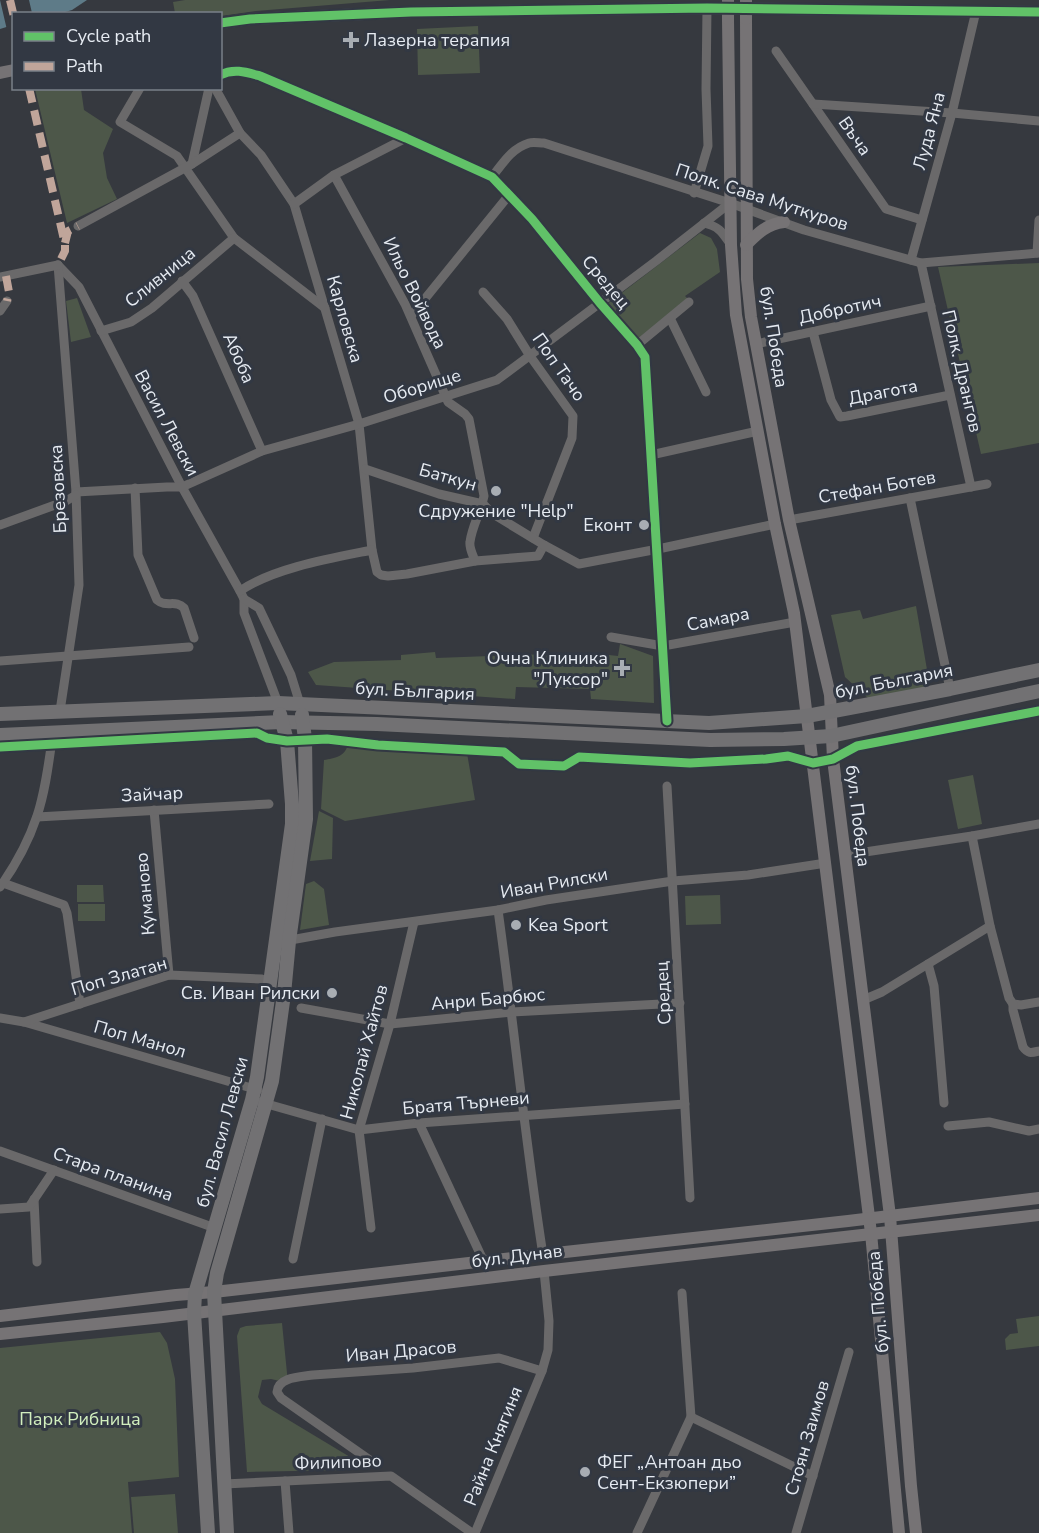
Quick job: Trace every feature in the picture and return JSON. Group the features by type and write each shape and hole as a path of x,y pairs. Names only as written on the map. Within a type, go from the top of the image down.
{"main road":[{"name":"бул. Победа","path":"728,0 731,245 736,315 795,622 871,1233 899,1533"},
{"name":"бул. Победа","path":"746,0 746,245 751,317 789,520 830,695 831,736 890,1216 916,1533"},
{"path":"222,23 250,19 411,12 707,8 1039,12"},
{"path":"746,245 762,230 784,222"},
{"name":"бул. България","path":"0,714 278,703 709,723 807,716 1039,670"},
{"name":"бул. България","path":"0,735 281,722 377,724 710,741 810,738 831,736 1039,691"},
{"name":"бул. Васил Левски","path":"227,1533 214,1292 217,1273 268,1099 283,1009 283,942 292,804 287,741 278,703"},
{"name":"бул. Васил Левски","path":"208,1533 194,1313 195,1294 254,1095 306,819 304,723 300,704"},
{"name":"бул. Дунав","path":"0,1316 1039,1198"},
{"name":"бул. Дунав","path":"0,1334 1039,1215"}],"street":[{"path":"694,193 708,146 707,8"},
{"name":"Луда Яна","path":"911,260 952,113 976,11"},
{"name":"Въча","path":"776,51 886,209 922,220"},
{"name":"Средец","path":"222,74 241,70 260,76 492,177 532,219 637,345 645,357 667,721"},
{"path":"139,90 120,122 177,156 188,166 234,238 325,309"},
{"path":"188,166 208,90"},
{"name":"Карловска","path":"216,90 240,134 261,155 294,204 359,424 376,572 388,576 407,574 475,561"},
{"path":"813,104 1039,121"},
{"path":"78,226 188,166 240,134"},
{"path":"294,204 334,175 406,138"},
{"name":"Полк. Сава Муткуров","path":"492,177 517,149 530,143 544,143 730,203 804,230 921,263 1038,253"},
{"name":"Ильо Войвода","path":"334,175 411,316 448,402 469,419 484,496 470,544 475,561"},
{"path":"411,316 509,195"},
{"name":"Оборище","path":"0,525 66,501 76,494 135,488 182,488 262,451 359,424 497,381 730,203"},
{"path":"1038,253 1039,220"},
{"path":"704,223 720,229 731,245"},
{"name":"Сливница","path":"100,331 131,322 152,308 234,238"},
{"name":"Полк. Дрангов","path":"921,263 971,487"},
{"path":"0,277 58,265"},
{"name":"Васил Левски","path":"58,265 79,287 182,488 242,595 244,613 278,703"},
{"name":"Брезовска","path":"58,265 76,494 79,585 60,711"},
{"name":"Абоба","path":"182,281 193,296 262,451"},
{"name":"Поп Тачо","path":"483,292 507,319 573,416 572,438 533,538"},
{"path":"0,311 7,301"},
{"path":"637,345 689,302"},
{"name":"Добротич","path":"756,344 931,306"},
{"path":"670,318 706,392"},
{"name":"Драгота","path":"813,332 831,400 840,417 950,395"},
{"path":"651,454 758,431"},
{"name":"Баткун","path":"365,469 439,494 483,504 493,514 579,564 658,549"},
{"name":"Стефан Ботев","path":"789,520 987,484"},
{"path":"0,661 192,643 184,608 181,604 166,605 157,600 138,555 135,488"},
{"path":"910,498 950,689"},
{"path":"658,549 775,524"},
{"path":"475,561 538,556 544,545"},
{"path":"242,595 254,581 327,559 372,550"},
{"name":"Васил Левски","path":"242,595 259,608 291,675 300,704"},
{"name":"Самара","path":"611,637 663,646 795,622"},
{"path":"53,733 37,817 1,885 64,905 80,1004"},
{"name":"Средец","path":"667,786 690,1198"},
{"name":"Зайчар","path":"37,817 269,804"},
{"name":"Куманово","path":"154,810 169,975"},
{"path":"845,855 1039,824"},
{"path":"972,836 990,926 1023,1047 1030,1053 1039,1051"},
{"name":"Иван Рилски","path":"283,942 335,932 498,910 546,900 673,881 748,875 825,863"},
{"path":"498,910 543,1255"},
{"name":"Николай Хайтов","path":"371,1228 359,1130 390,1024 414,922"},
{"path":"863,1000 882,992 990,926"},
{"path":"928,964 934,986 944,1102"},
{"name":"Поп Златан","path":"24,1023 169,975 262,979"},
{"path":"1013,1004 1039,1002"},
{"name":"Анри Барбюс","path":"301,1008 390,1024 512,1012 680,1003"},
{"name":"Поп Манол","path":"0,1018 24,1023 268,1099"},
{"name":"Братя Търневи","path":"268,1099 359,1130 419,1123 685,1104"},
{"path":"293,1259 322,1119"},
{"path":"948,1126 989,1122 1029,1131 1039,1129"},
{"path":"419,1123 484,1262"},
{"name":"Стара планина","path":"0,1152 215,1228"},
{"path":"0,1209 29,1207 54,1170"},
{"path":"34,1199 37,1262"},
{"name":"Райна Княгиня","path":"474,1533 542,1371 548,1350 549,1321 544,1271"},
{"path":"637,1533 691,1418 682,1293"},
{"name":"Стоян Заимов","path":"796,1533 849,1352"},
{"name":"Иван Драсов","path":"281,1398 277,1387 281,1382 313,1375 413,1368 499,1358 542,1371"},
{"name":"Филипово","path":"281,1398 374,1463"},
{"path":"691,1418 813,1476"},
{"name":"Филипово","path":"224,1484 391,1476 474,1533"},
{"path":"285,1481 289,1533"}],"green space":[{"path":"185,0 390,0 222,16 222,12 175,12 173,2"},
{"path":"478,26 480,73 418,75 417,29"},
{"path":"35,90 81,90 84,110 113,129 103,153 107,178 117,199 67,223"},
{"path":"700,233 711,238 717,249 720,272 685,296 688,299 637,340 606,305"},
{"path":"1039,263 1039,443 981,454 938,267"},
{"path":"77,298 91,337 71,342 66,301"},
{"path":"916,606 930,687 869,699 845,677 831,615 860,610 863,619"},
{"path":"620,644 653,656 654,703 591,699 590,689 516,687 515,699 316,685 308,672 334,662 401,660 401,655 435,652 436,658 576,653 618,656"},
{"path":"348,745 467,753 475,800 345,821 321,809 324,760 342,754"},
{"path":"973,775 982,824 958,829 948,780"},
{"path":"319,811 333,818 332,859 310,861"},
{"path":"314,881 324,889 329,925 300,930 306,884"},
{"path":"77,885 103,885 104,902 77,902"},
{"path":"720,895 721,924 686,925 685,896"},
{"path":"78,904 105,904 105,921 78,921"},
{"path":"1039,1316 1039,1346 1006,1350 1005,1339 1010,1334 1018,1333 1016,1319"},
{"path":"282,1323 288,1383 271,1379 262,1380 258,1397 262,1404 350,1457 352,1465 348,1470 247,1472 237,1336 240,1328 246,1326"},
{"name":"Парк Рибница","path":"160,1332 167,1343 175,1379 179,1477 128,1482 132,1533 0,1533 0,1348"},
{"path":"175,1494 178,1533 134,1533 131,1497"}],"water":[{"path":"0,0 87,0 65,12 12,12 12,25 0,29"}],"pier":[{"path":"0,0 29,0 32,12 12,12 12,29 7,30"}],"marked path":[{"path":"10,0 13,12"},
{"path":"29,90 65,244 65,251 58,265"},
{"path":"65,243 68,231 78,226"},
{"path":"6,276 9,292 7,301"}],"cycle path":[{"path":"222,23 250,19 411,12 707,8 1039,12"},
{"path":"222,74 235,71 260,76 492,177 532,219 637,345 645,357 667,721"},
{"path":"0,747 257,733 267,738 287,741 327,739 378,745 504,752 519,764 564,766 579,757 690,763 788,756 813,763 833,759 857,746 1039,711"}],"place":[{"name":"Лазерна терапия","path":"351,40"},
{"name":"Сдружение \"Help\"","path":"496,491"},
{"name":"Еконт","path":"644,525"},
{"name":"Очна Клиника \"Луксор\"","path":"622,668"},
{"name":"Kea Sport","path":"516,925"},
{"name":"Св. Иван Рилски","path":"332,993"},
{"name":"ФЕГ „Антоан дьо Сент-Екзюпери”","path":"585,1472"}]}
